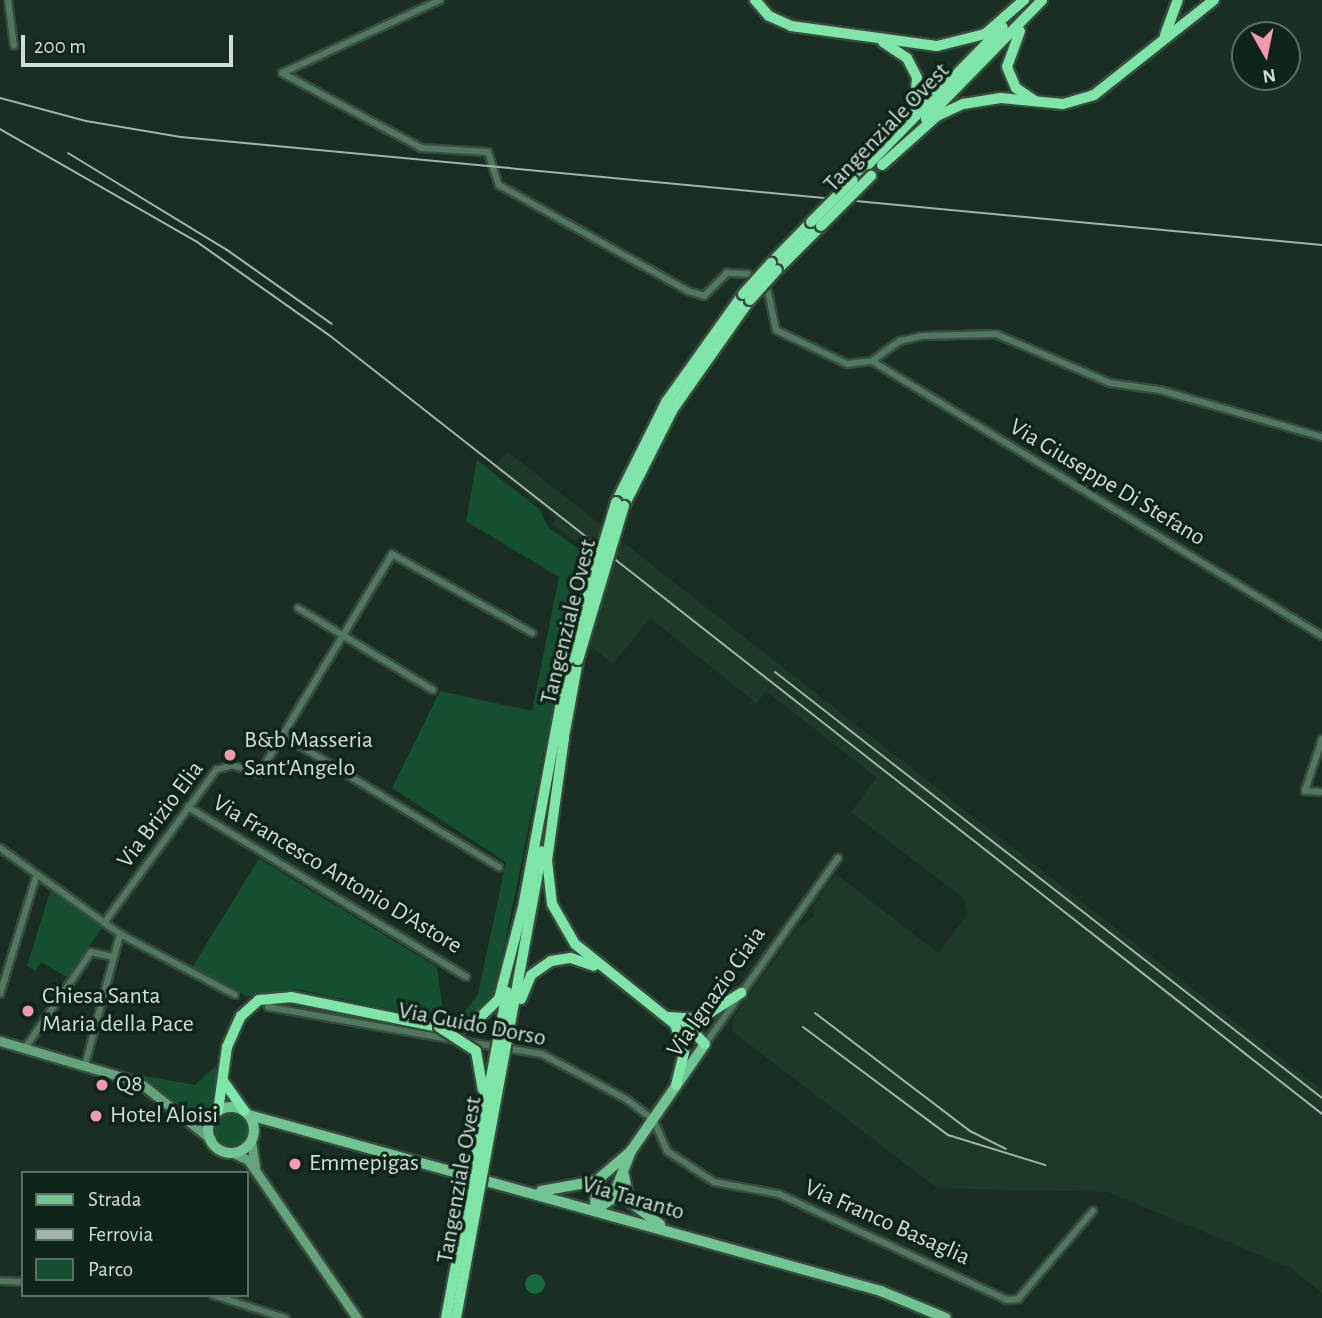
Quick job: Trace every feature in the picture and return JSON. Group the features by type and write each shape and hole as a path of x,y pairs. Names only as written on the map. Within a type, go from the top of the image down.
{"highway":[{"path":"755,0 785,24 871,38 961,45 985,34 1024,0"},
{"name":"Tangenziale Ovest","path":"446,1318 475,1165 506,1041 522,911 574,659 620,504 666,402 747,297 1030,0"},
{"name":"Tangenziale Ovest","path":"816,224 862,176 881,164 1042,0"},
{"path":"1048,0 1010,44 1007,67 1021,93 1051,105"},
{"path":"1154,48 1177,14 1181,0"},
{"path":"881,164 937,116 963,104 1001,98 1051,105 1094,95 1211,1"},
{"path":"862,176 909,113 918,91 907,58 871,38"},
{"name":"Tangenziale Ovest","path":"456,1318 564,738 574,659"},
{"path":"564,738 548,889 565,933 606,972 705,1044"},
{"path":"217,1112 241,1016 271,997 439,1027 470,1027 494,1008 522,911"},
{"path":"506,1041 527,981 543,964 571,958 606,972"},
{"path":"681,1025 715,1013 741,993"},
{"path":"676,1085 684,1060 681,1025"},
{"path":"439,1027 470,1043 484,1071 475,1165"},
{"path":"223,1080 246,1113"}],"main road":[{"path":"0,1041 139,1082 233,1153 258,1176 355,1317"},
{"name":"Via Ignazio Ciaia","path":"595,1210 612,1199 631,1151 705,1044"},
{"name":"Via Taranto","path":"176,1111 198,1118 217,1112 246,1113 881,1291 946,1318"},
{"path":"211,1139 217,1112"},
{"path":"246,1113 258,1176"},
{"name":"Via Taranto","path":"233,1153 270,1127 305,1129"},
{"name":"Via Ignazio Ciaia","path":"596,1181 631,1151"},
{"path":"624,1169 636,1210 675,1233"},
{"path":"530,1192 596,1181 595,1210"}],"street":[{"path":"8,0 14,46"},
{"path":"440,0 282,72 421,148 488,152 499,185 688,292 704,296 727,273 748,274"},
{"path":"768,292 782,335 847,364 872,361 909,338 996,334 1110,383 1160,390 1322,436"},
{"name":"Via Giuseppe Di Stefano","path":"872,361 1322,636"},
{"path":"499,867 284,736 344,639 391,554 532,633"},
{"path":"299,608 344,639 433,690"},
{"name":"Via Brizio Elia","path":"104,923 188,807 223,766 259,774 284,736"},
{"path":"1322,739 1305,792 1322,792"},
{"name":"Via Francesco Antonio D'Astore","path":"188,807 466,977"},
{"path":"0,859 1,849"},
{"path":"1,849 36,877 120,934 235,995"},
{"name":"Via Ignazio Ciaia","path":"705,1044 838,858"},
{"path":"0,994 36,877"},
{"path":"85,1065 120,934"},
{"path":"25,1048 91,952 113,957"},
{"name":"Via Guido Dorso","path":"268,1006 542,1054 653,1119"},
{"name":"Via Franco Basaglia","path":"653,1119 667,1151 715,1182 779,1194 1007,1300 1018,1299 1093,1211"},
{"path":"0,1281 21,1282"},
{"path":"219,1297 285,1318"}],"shaded area":[{"path":"508,452 1322,1090 1322,1293 1291,1268 1108,1192 937,1188 732,1031 733,1017 796,929 814,917 812,906 836,874 938,953 968,914 963,898 851,812 877,778 766,691 756,703 650,618 613,664 588,644 609,566 552,524 556,518 493,467"},
{"path":"535,1274 542,1277 545,1284 542,1291 535,1294 528,1291 525,1284 528,1277"}],"green space":[{"path":"477,460 539,509 548,527 580,550 584,561 564,625 566,643 495,992 490,1006 457,1023 478,994 506,862 392,788 440,691 532,711 559,577 466,521"},
{"path":"259,859 437,967 444,1021 296,989 247,996 191,969"},
{"path":"50,892 103,927 67,977 41,962 35,971 27,966"},
{"path":"216,1066 216,1105 208,1112 187,1113 140,1075 195,1085"},
{"path":"231,1113 243,1118 248,1130 243,1142 231,1147 219,1142 214,1130 219,1118"}],"railway":[{"path":"0,98 86,121 181,137 1322,245"},
{"path":"0,129 197,242 329,335 1322,1114"},
{"path":"68,153 227,250 332,324"},
{"path":"775,672 1322,1098"},
{"path":"815,1013 970,1131 1006,1149"},
{"path":"803,1027 948,1135 1045,1165"}],"place":[{"name":"B&b Masseria Sant'Angelo","path":"230,755"},
{"name":"Chiesa Santa Maria della Pace","path":"28,1011"},
{"name":"Q8","path":"102,1085"},
{"name":"Hotel Aloisi","path":"96,1116"},
{"name":"Emmepigas","path":"295,1164"}]}
